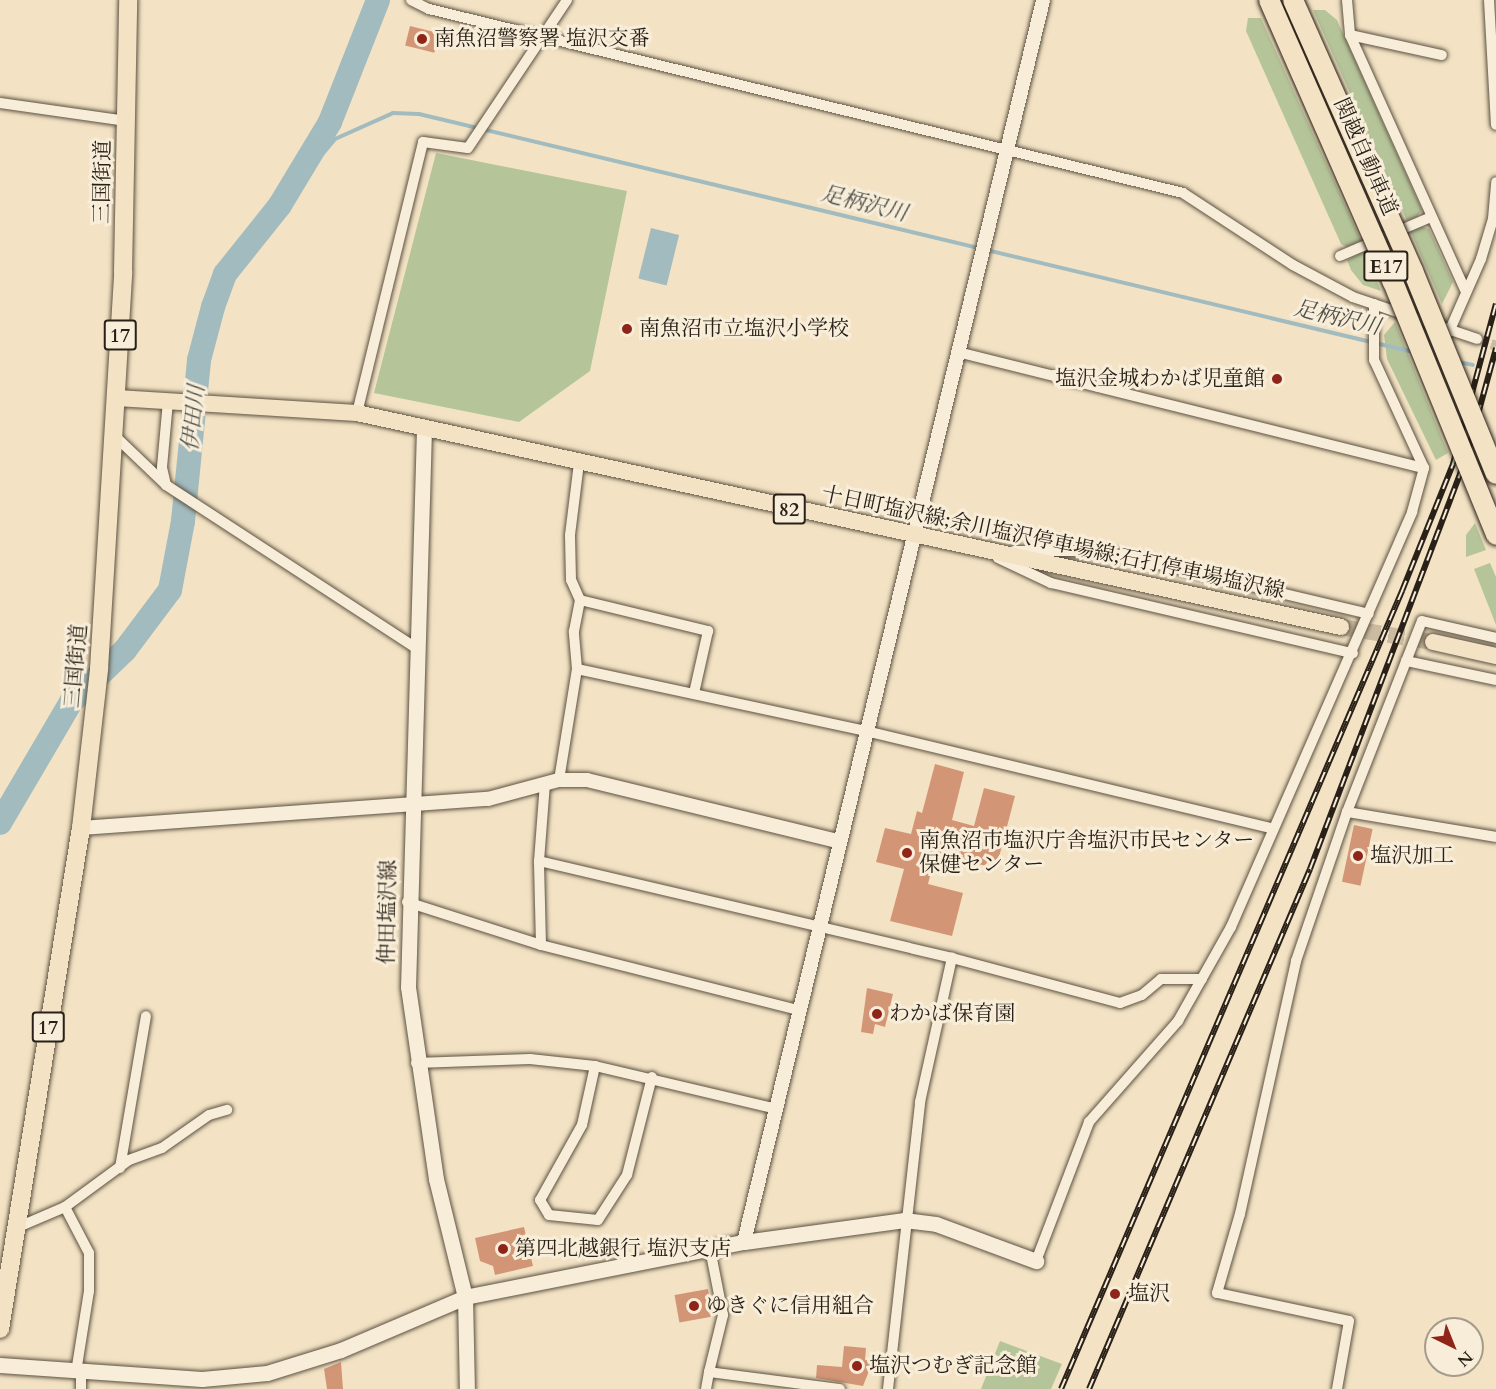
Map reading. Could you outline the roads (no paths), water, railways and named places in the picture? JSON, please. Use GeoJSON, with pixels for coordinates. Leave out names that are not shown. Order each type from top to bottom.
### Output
{"type":"FeatureCollection","features":[{"type":"Feature","properties":{"kind":"highway","name":"三国街道"},"geometry":{"type":"LineString","coordinates":[[0,1329],[81,828],[99,669],[116,437],[127,120],[128,0]]}},
{"type":"Feature","properties":{"kind":"highway","name":"関越自動車道"},"geometry":{"type":"LineString","coordinates":[[1269,0],[1393,282],[1496,535]]}},
{"type":"Feature","properties":{"kind":"highway","name":"関越自動車道"},"geometry":{"type":"LineString","coordinates":[[1293,0],[1413,271],[1496,474]]}},
{"type":"Feature","properties":{"kind":"main road","name":"十日町塩沢線;余川塩沢停車場線;石打停車場塩沢線"},"geometry":{"type":"LineString","coordinates":[[117,398],[357,413],[579,464],[1341,627]]}},
{"type":"Feature","properties":{"kind":"main road","name":"仲田塩沢線"},"geometry":{"type":"LineString","coordinates":[[424,429],[416,648],[414,806],[407,902],[416,1064],[436,1179],[465,1297],[466,1389]]}},
{"type":"Feature","properties":{"kind":"main road"},"geometry":{"type":"LineString","coordinates":[[1433,642],[1496,656]]}},
{"type":"Feature","properties":{"kind":"main road"},"geometry":{"type":"LineString","coordinates":[[0,1365],[79,1373],[202,1379],[267,1372],[341,1350],[465,1297],[744,1242],[904,1220],[936,1224],[1036,1261]]}},
{"type":"Feature","properties":{"kind":"street"},"geometry":{"type":"LineString","coordinates":[[411,0],[429,9],[1011,147],[1183,193],[1293,265],[1374,304],[1449,332],[1477,339]]}},
{"type":"Feature","properties":{"kind":"street"},"geometry":{"type":"LineString","coordinates":[[357,413],[423,142],[468,148],[475,142],[542,35],[567,0]]}},
{"type":"Feature","properties":{"kind":"street"},"geometry":{"type":"LineString","coordinates":[[744,1242],[772,1108],[819,926],[958,352],[1011,147],[1043,0]]}},
{"type":"Feature","properties":{"kind":"street"},"geometry":{"type":"LineString","coordinates":[[1347,0],[1350,35],[1465,290]]}},
{"type":"Feature","properties":{"kind":"street"},"geometry":{"type":"LineString","coordinates":[[1489,0],[1496,125]]}},
{"type":"Feature","properties":{"kind":"street"},"geometry":{"type":"LineString","coordinates":[[1350,35],[1442,55]]}},
{"type":"Feature","properties":{"kind":"street"},"geometry":{"type":"LineString","coordinates":[[0,103],[127,120]]}},
{"type":"Feature","properties":{"kind":"street"},"geometry":{"type":"LineString","coordinates":[[1449,332],[1465,290],[1481,260],[1493,219],[1496,182]]}},
{"type":"Feature","properties":{"kind":"street"},"geometry":{"type":"LineString","coordinates":[[1340,256],[1431,217]]}},
{"type":"Feature","properties":{"kind":"street"},"geometry":{"type":"LineString","coordinates":[[1036,1261],[1089,1122],[1161,1043],[1202,980],[1256,878],[1273,829],[1353,653],[1412,512],[1424,468],[1374,356],[1374,304]]}},
{"type":"Feature","properties":{"kind":"street"},"geometry":{"type":"LineString","coordinates":[[958,352],[1424,468]]}},
{"type":"Feature","properties":{"kind":"street"},"geometry":{"type":"LineString","coordinates":[[166,485],[162,467],[168,401]]}},
{"type":"Feature","properties":{"kind":"street"},"geometry":{"type":"LineString","coordinates":[[116,437],[166,485],[416,648]]}},
{"type":"Feature","properties":{"kind":"street"},"geometry":{"type":"LineString","coordinates":[[541,945],[539,861],[552,782],[577,669],[574,631],[580,600],[571,580],[570,535],[579,464]]}},
{"type":"Feature","properties":{"kind":"street"},"geometry":{"type":"LineString","coordinates":[[986,552],[1103,551],[1370,614]]}},
{"type":"Feature","properties":{"kind":"street"},"geometry":{"type":"LineString","coordinates":[[986,552],[1051,583],[1353,653]]}},
{"type":"Feature","properties":{"kind":"street"},"geometry":{"type":"LineString","coordinates":[[580,600],[708,631],[694,693]]}},
{"type":"Feature","properties":{"kind":"street"},"geometry":{"type":"LineString","coordinates":[[1337,1389],[1349,1321],[1217,1293],[1240,1214],[1296,961],[1347,812],[1422,621],[1495,640]]}},
{"type":"Feature","properties":{"kind":"street"},"geometry":{"type":"LineString","coordinates":[[1406,661],[1496,680]]}},
{"type":"Feature","properties":{"kind":"street"},"geometry":{"type":"LineString","coordinates":[[577,669],[866,731],[1273,829]]}},
{"type":"Feature","properties":{"kind":"street"},"geometry":{"type":"LineString","coordinates":[[81,828],[488,799],[552,782],[587,780],[838,841]]}},
{"type":"Feature","properties":{"kind":"street"},"geometry":{"type":"LineString","coordinates":[[1347,812],[1496,837]]}},
{"type":"Feature","properties":{"kind":"street"},"geometry":{"type":"LineString","coordinates":[[539,861],[952,958],[1120,1003],[1142,995],[1161,979],[1202,980]]}},
{"type":"Feature","properties":{"kind":"street"},"geometry":{"type":"LineString","coordinates":[[407,902],[541,945],[798,1010]]}},
{"type":"Feature","properties":{"kind":"street"},"geometry":{"type":"LineString","coordinates":[[888,1389],[904,1220],[928,1053],[952,958]]}},
{"type":"Feature","properties":{"kind":"street"},"geometry":{"type":"LineString","coordinates":[[120,1168],[146,1016]]}},
{"type":"Feature","properties":{"kind":"street"},"geometry":{"type":"LineString","coordinates":[[416,1064],[530,1059],[595,1066],[652,1077],[772,1108]]}},
{"type":"Feature","properties":{"kind":"street"},"geometry":{"type":"LineString","coordinates":[[595,1066],[582,1125],[540,1200],[549,1215],[598,1220],[627,1175],[652,1077]]}},
{"type":"Feature","properties":{"kind":"street"},"geometry":{"type":"LineString","coordinates":[[16,1228],[65,1207],[120,1168],[162,1148],[202,1118],[227,1110]]}},
{"type":"Feature","properties":{"kind":"street"},"geometry":{"type":"LineString","coordinates":[[65,1207],[88,1253],[89,1291],[79,1373],[81,1389]]}},
{"type":"Feature","properties":{"kind":"street"},"geometry":{"type":"LineString","coordinates":[[706,1389],[723,1315],[710,1249]]}},
{"type":"Feature","properties":{"kind":"street"},"geometry":{"type":"LineString","coordinates":[[710,1372],[840,1389]]}},
{"type":"Feature","properties":{"kind":"water"},"geometry":{"type":"Polygon","coordinates":[[[651,228],[679,235],[667,285],[638,278],[651,228]]]}},
{"type":"Feature","properties":{"kind":"waterway","name":"伊田川"},"geometry":{"type":"LineString","coordinates":[[0,823],[71,702],[125,650],[170,590],[183,521],[199,360],[213,307],[225,274],[280,205],[330,122],[378,0]]}},
{"type":"Feature","properties":{"kind":"waterway","name":"足柄沢川"},"geometry":{"type":"LineString","coordinates":[[280,205],[335,139],[393,113],[419,114],[1413,352]]}},
{"type":"Feature","properties":{"kind":"waterway","name":"足柄沢川"},"geometry":{"type":"LineString","coordinates":[[1459,362],[1473,365]]}},
{"type":"Feature","properties":{"kind":"tunnel"},"geometry":{"type":"LineString","coordinates":[[1477,339],[1496,346]]}},
{"type":"Feature","properties":{"kind":"tunnel"},"geometry":{"type":"LineString","coordinates":[[1341,627],[1433,642]]}},
{"type":"Feature","properties":{"kind":"railway"},"geometry":{"type":"LineString","coordinates":[[1061,1389],[1402,591],[1453,464],[1496,304]]}},
{"type":"Feature","properties":{"kind":"railway"},"geometry":{"type":"LineString","coordinates":[[1089,1389],[1310,869],[1466,458],[1496,348]]}},
{"type":"Feature","properties":{"kind":"place","name":"南魚沼警察署 塩沢交番"},"geometry":{"type":"Point","coordinates":[422,39]}},
{"type":"Feature","properties":{"kind":"place","name":"南魚沼市立塩沢小学校"},"geometry":{"type":"Point","coordinates":[627,329]}},
{"type":"Feature","properties":{"kind":"place","name":"塩沢金城わかば児童館"},"geometry":{"type":"Point","coordinates":[1277,379]}},
{"type":"Feature","properties":{"kind":"place","name":"南魚沼市塩沢庁舎塩沢市民センター 保健センター"},"geometry":{"type":"Point","coordinates":[907,853]}},
{"type":"Feature","properties":{"kind":"place","name":"塩沢加工"},"geometry":{"type":"Point","coordinates":[1358,856]}},
{"type":"Feature","properties":{"kind":"place","name":"わかば保育園"},"geometry":{"type":"Point","coordinates":[877,1014]}},
{"type":"Feature","properties":{"kind":"place","name":"第四北越銀行 塩沢支店"},"geometry":{"type":"Point","coordinates":[503,1249]}},
{"type":"Feature","properties":{"kind":"place","name":"塩沢"},"geometry":{"type":"Point","coordinates":[1115,1294]}},
{"type":"Feature","properties":{"kind":"place","name":"ゆきぐに信用組合"},"geometry":{"type":"Point","coordinates":[694,1306]}},
{"type":"Feature","properties":{"kind":"place","name":"塩沢つむぎ記念館"},"geometry":{"type":"Point","coordinates":[857,1366]}}]}
